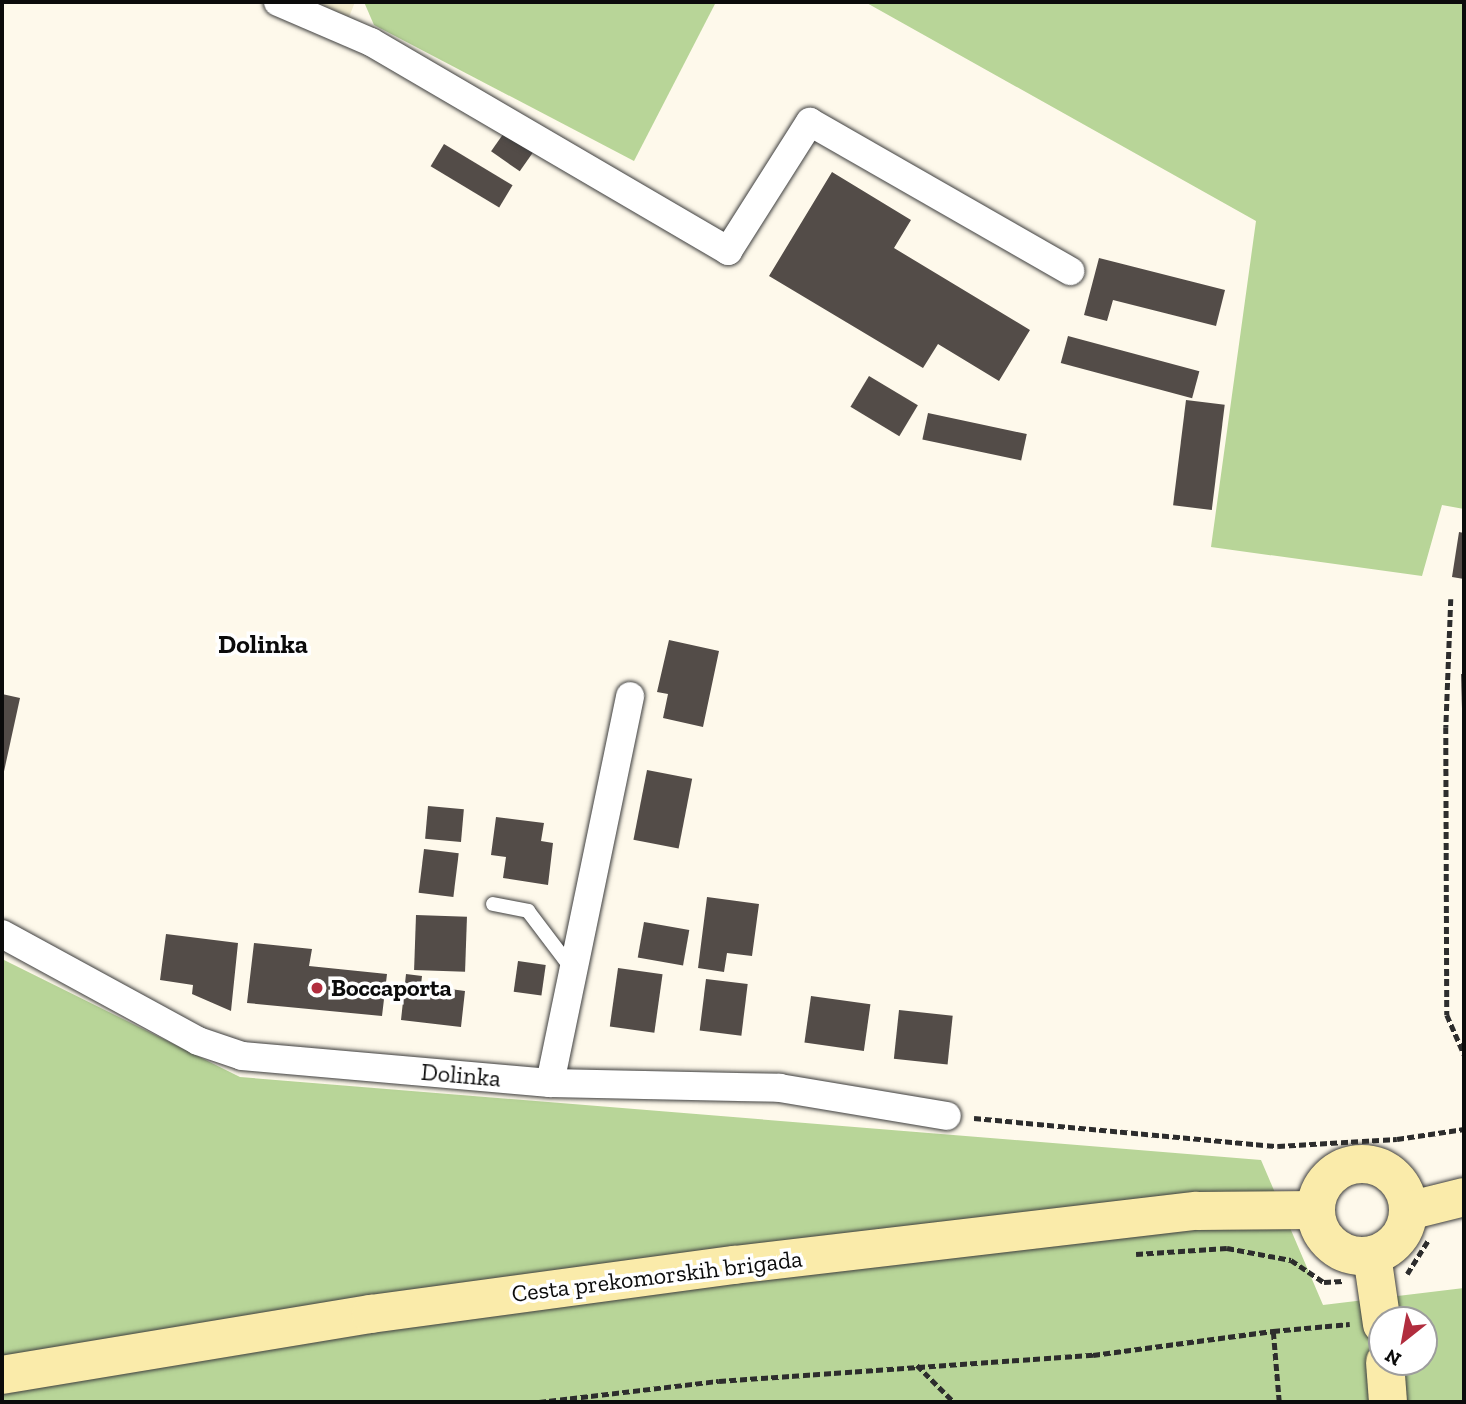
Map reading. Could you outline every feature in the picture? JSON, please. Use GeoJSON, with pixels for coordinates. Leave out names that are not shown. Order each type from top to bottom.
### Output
{"type":"FeatureCollection","features":[{"type":"Feature","properties":{"kind":"main road"},"geometry":{"type":"LineString","coordinates":[[1362,1164],[1395,1178],[1408,1211],[1404,1229],[1394,1244],[1372,1255],[1344,1253],[1329,1243],[1316,1210],[1319,1192],[1329,1177],[1362,1164]]}},
{"type":"Feature","properties":{"kind":"main road"},"geometry":{"type":"LineString","coordinates":[[1408,1211],[1464,1197]]}},
{"type":"Feature","properties":{"kind":"main road","name":"Cesta prekomorskih brigada"},"geometry":{"type":"LineString","coordinates":[[2,1375],[371,1314],[734,1265],[1197,1211],[1316,1210]]}},
{"type":"Feature","properties":{"kind":"main road"},"geometry":{"type":"LineString","coordinates":[[1372,1255],[1380,1306]]}},
{"type":"Feature","properties":{"kind":"main road"},"geometry":{"type":"LineString","coordinates":[[1386,1376],[1388,1402]]}},
{"type":"Feature","properties":{"kind":"street"},"geometry":{"type":"LineString","coordinates":[[278,2],[371,42],[728,251],[810,122],[1070,271]]}},
{"type":"Feature","properties":{"kind":"street"},"geometry":{"type":"LineString","coordinates":[[550,1083],[630,696]]}},
{"type":"Feature","properties":{"kind":"street","name":"Dolinka"},"geometry":{"type":"LineString","coordinates":[[2,934],[198,1041],[242,1056],[550,1083],[780,1088],[947,1116]]}},
{"type":"Feature","properties":{"kind":"lane"},"geometry":{"type":"LineString","coordinates":[[493,904],[528,911],[573,970]]}},
{"type":"Feature","properties":{"kind":"path"},"geometry":{"type":"LineString","coordinates":[[1451,599],[1446,727],[1447,1015],[1464,1054]]}},
{"type":"Feature","properties":{"kind":"path"},"geometry":{"type":"LineString","coordinates":[[947,1116],[1278,1146],[1397,1139],[1464,1129]]}},
{"type":"Feature","properties":{"kind":"path"},"geometry":{"type":"LineString","coordinates":[[1127,1255],[1227,1248],[1291,1260]]}},
{"type":"Feature","properties":{"kind":"path"},"geometry":{"type":"LineString","coordinates":[[539,1402],[916,1365],[1093,1355],[1273,1331],[1368,1324]]}},
{"type":"Feature","properties":{"kind":"path"},"geometry":{"type":"LineString","coordinates":[[1273,1331],[1279,1402]]}},
{"type":"Feature","properties":{"kind":"path"},"geometry":{"type":"LineString","coordinates":[[916,1365],[954,1402]]}},
{"type":"Feature","properties":{"kind":"shaded area"},"geometry":{"type":"Polygon","coordinates":[[[315,2],[355,2],[349,17],[315,2]]]}},
{"type":"Feature","properties":{"kind":"green space"},"geometry":{"type":"Polygon","coordinates":[[[364,2],[716,2],[634,161],[374,25],[364,2]]]}},
{"type":"Feature","properties":{"kind":"green space"},"geometry":{"type":"Polygon","coordinates":[[[865,2],[1464,2],[1464,509],[1442,505],[1422,576],[1211,547],[1256,221],[865,2]]]}},
{"type":"Feature","properties":{"kind":"green space"},"geometry":{"type":"Polygon","coordinates":[[[2,959],[240,1077],[1261,1160],[1323,1305],[1464,1288],[1464,1402],[2,1402],[2,959]]]}},
{"type":"Feature","properties":{"kind":"building"},"geometry":{"type":"Polygon","coordinates":[[[506,130],[535,150],[520,171],[491,151],[506,130]]]}},
{"type":"Feature","properties":{"kind":"building"},"geometry":{"type":"Polygon","coordinates":[[[444,144],[513,185],[499,207],[431,166],[444,144]]]}},
{"type":"Feature","properties":{"kind":"building"},"geometry":{"type":"Polygon","coordinates":[[[832,172],[911,220],[894,248],[1030,330],[999,381],[938,344],[923,368],[769,276],[832,172]]]}},
{"type":"Feature","properties":{"kind":"building"},"geometry":{"type":"Polygon","coordinates":[[[1099,258],[1225,290],[1216,326],[1113,300],[1107,321],[1084,315],[1099,258]]]}},
{"type":"Feature","properties":{"kind":"building"},"geometry":{"type":"Polygon","coordinates":[[[1068,336],[1199,371],[1192,398],[1061,363],[1068,336]]]}},
{"type":"Feature","properties":{"kind":"building"},"geometry":{"type":"Polygon","coordinates":[[[869,376],[918,405],[899,436],[850,407],[869,376]]]}},
{"type":"Feature","properties":{"kind":"building"},"geometry":{"type":"Polygon","coordinates":[[[1186,400],[1225,405],[1212,510],[1173,505],[1186,400]]]}},
{"type":"Feature","properties":{"kind":"building"},"geometry":{"type":"Polygon","coordinates":[[[928,413],[1027,434],[1021,460],[922,439],[928,413]]]}},
{"type":"Feature","properties":{"kind":"building"},"geometry":{"type":"Polygon","coordinates":[[[1459,532],[1464,533],[1464,579],[1452,577],[1459,532]]]}},
{"type":"Feature","properties":{"kind":"building"},"geometry":{"type":"Polygon","coordinates":[[[669,640],[719,651],[703,727],[663,718],[668,694],[657,692],[669,640]]]}},
{"type":"Feature","properties":{"kind":"building"},"geometry":{"type":"Polygon","coordinates":[[[1461,674],[1464,674],[1464,709],[1462,709],[1461,674]]]}},
{"type":"Feature","properties":{"kind":"building"},"geometry":{"type":"Polygon","coordinates":[[[2,694],[20,698],[3,776],[2,776],[2,694]]]}},
{"type":"Feature","properties":{"kind":"building"},"geometry":{"type":"Polygon","coordinates":[[[647,770],[692,779],[679,848],[633,840],[647,770]]]}},
{"type":"Feature","properties":{"kind":"building"},"geometry":{"type":"Polygon","coordinates":[[[428,806],[464,809],[461,842],[425,839],[428,806]]]}},
{"type":"Feature","properties":{"kind":"building"},"geometry":{"type":"Polygon","coordinates":[[[496,817],[544,823],[541,841],[553,843],[548,885],[503,878],[506,857],[491,855],[496,817]]]}},
{"type":"Feature","properties":{"kind":"building"},"geometry":{"type":"Polygon","coordinates":[[[424,849],[459,853],[453,897],[419,893],[424,849]]]}},
{"type":"Feature","properties":{"kind":"building"},"geometry":{"type":"Polygon","coordinates":[[[707,897],[759,904],[752,956],[727,953],[724,972],[698,968],[707,897]]]}},
{"type":"Feature","properties":{"kind":"building"},"geometry":{"type":"Polygon","coordinates":[[[416,915],[467,917],[465,972],[414,970],[416,915]]]}},
{"type":"Feature","properties":{"kind":"building"},"geometry":{"type":"Polygon","coordinates":[[[644,922],[689,930],[683,965],[638,957],[644,922]]]}},
{"type":"Feature","properties":{"kind":"building"},"geometry":{"type":"Polygon","coordinates":[[[166,934],[238,943],[231,1011],[192,994],[193,985],[160,980],[166,934]]]}},
{"type":"Feature","properties":{"kind":"building","name":"Boccaporta"},"geometry":{"type":"Polygon","coordinates":[[[254,943],[312,949],[309,966],[387,974],[382,1016],[247,1003],[254,943]]]}},
{"type":"Feature","properties":{"kind":"building"},"geometry":{"type":"Polygon","coordinates":[[[518,961],[546,965],[541,996],[514,992],[518,961]]]}},
{"type":"Feature","properties":{"kind":"building"},"geometry":{"type":"Polygon","coordinates":[[[618,968],[663,974],[654,1033],[610,1026],[618,968]]]}},
{"type":"Feature","properties":{"kind":"building"},"geometry":{"type":"Polygon","coordinates":[[[406,974],[422,976],[421,985],[465,991],[461,1027],[401,1020],[406,974]]]}},
{"type":"Feature","properties":{"kind":"building"},"geometry":{"type":"Polygon","coordinates":[[[706,979],[748,984],[741,1036],[700,1031],[706,979]]]}},
{"type":"Feature","properties":{"kind":"building"},"geometry":{"type":"Polygon","coordinates":[[[811,996],[870,1004],[864,1051],[804,1043],[811,996]]]}},
{"type":"Feature","properties":{"kind":"building"},"geometry":{"type":"Polygon","coordinates":[[[899,1010],[953,1016],[948,1064],[894,1059],[899,1010]]]}},
{"type":"Feature","properties":{"kind":"place","name":"Boccaporta"},"geometry":{"type":"Point","coordinates":[317,988]}},
{"type":"Feature","properties":{"kind":"district","name":"Dolinka"},"geometry":{"type":"Point","coordinates":[263,645]}}]}
